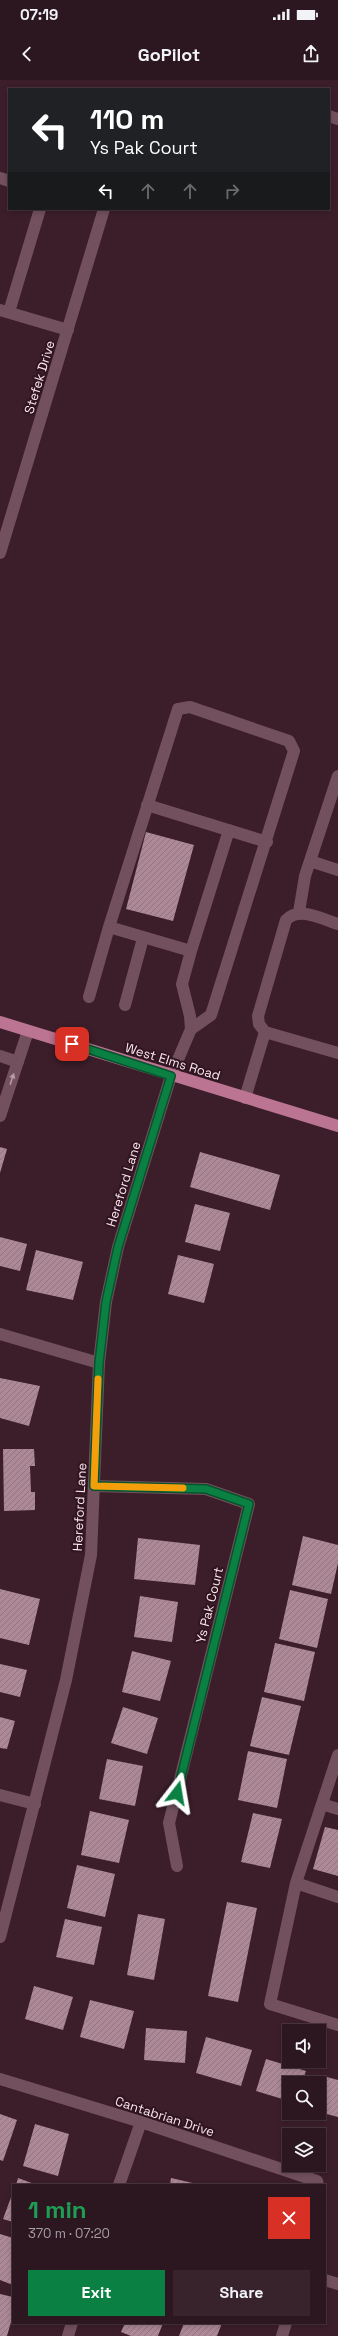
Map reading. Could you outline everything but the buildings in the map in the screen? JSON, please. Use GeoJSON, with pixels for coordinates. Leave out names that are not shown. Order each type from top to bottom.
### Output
{"type":"FeatureCollection","features":[{"type":"Feature","properties":{"kind":"main road","name":"West Elms Road"},"geometry":{"type":"LineString","coordinates":[[0,1022],[171,1076],[338,1126]]}},
{"type":"Feature","properties":{"kind":"street"},"geometry":{"type":"LineString","coordinates":[[40,210],[5,311],[68,330]]}},
{"type":"Feature","properties":{"kind":"street","name":"Stefek Drive"},"geometry":{"type":"LineString","coordinates":[[0,553],[103,210]]}},
{"type":"Feature","properties":{"kind":"street"},"geometry":{"type":"LineString","coordinates":[[89,997],[109,927],[178,709],[190,707],[289,741],[294,751],[267,842],[211,1015],[191,1029]]}},
{"type":"Feature","properties":{"kind":"street"},"geometry":{"type":"LineString","coordinates":[[299,912],[305,876],[338,776]]}},
{"type":"Feature","properties":{"kind":"street"},"geometry":{"type":"LineString","coordinates":[[147,805],[267,842]]}},
{"type":"Feature","properties":{"kind":"street"},"geometry":{"type":"LineString","coordinates":[[191,1029],[190,1016],[182,984],[229,830]]}},
{"type":"Feature","properties":{"kind":"street"},"geometry":{"type":"LineString","coordinates":[[310,861],[338,870]]}},
{"type":"Feature","properties":{"kind":"street"},"geometry":{"type":"LineString","coordinates":[[338,924],[299,912],[291,915],[286,920],[258,1016],[259,1024],[265,1032],[338,1054]]}},
{"type":"Feature","properties":{"kind":"street"},"geometry":{"type":"LineString","coordinates":[[109,927],[191,951]]}},
{"type":"Feature","properties":{"kind":"street"},"geometry":{"type":"LineString","coordinates":[[125,1005],[143,938]]}},
{"type":"Feature","properties":{"kind":"street","name":"Hereford Lane"},"geometry":{"type":"LineString","coordinates":[[0,1937],[36,1804],[66,1680],[91,1555],[99,1363],[106,1302],[118,1247],[171,1076],[191,1029]]}},
{"type":"Feature","properties":{"kind":"street"},"geometry":{"type":"LineString","coordinates":[[0,1116],[28,1031]]}},
{"type":"Feature","properties":{"kind":"street"},"geometry":{"type":"LineString","coordinates":[[245,1098],[265,1032]]}},
{"type":"Feature","properties":{"kind":"street"},"geometry":{"type":"LineString","coordinates":[[0,1056],[18,1062]]}},
{"type":"Feature","properties":{"kind":"street"},"geometry":{"type":"LineString","coordinates":[[0,1334],[99,1363]]}},
{"type":"Feature","properties":{"kind":"street","name":"Ys Pak Court"},"geometry":{"type":"LineString","coordinates":[[94,1486],[206,1489],[249,1504],[169,1823],[177,1866]]}},
{"type":"Feature","properties":{"kind":"street"},"geometry":{"type":"LineString","coordinates":[[338,1755],[296,1883],[270,2004],[338,2025]]}},
{"type":"Feature","properties":{"kind":"street"},"geometry":{"type":"LineString","coordinates":[[0,1795],[36,1804]]}},
{"type":"Feature","properties":{"kind":"street"},"geometry":{"type":"LineString","coordinates":[[322,1804],[338,1809]]}},
{"type":"Feature","properties":{"kind":"street"},"geometry":{"type":"LineString","coordinates":[[296,1883],[338,1896]]}},
{"type":"Feature","properties":{"kind":"street","name":"Cantabrian Drive"},"geometry":{"type":"LineString","coordinates":[[0,2079],[141,2122],[317,2181],[318,2184]]}},
{"type":"Feature","properties":{"kind":"street"},"geometry":{"type":"LineString","coordinates":[[119,2184],[141,2122]]}},
{"type":"Feature","properties":{"kind":"street"},"geometry":{"type":"LineString","coordinates":[[326,2280],[338,2284]]}},
{"type":"Feature","properties":{"kind":"street"},"geometry":{"type":"LineString","coordinates":[[68,2336],[72,2324]]}},
{"type":"Feature","properties":{"kind":"street"},"geometry":{"type":"LineString","coordinates":[[282,2336],[286,2324]]}},
{"type":"Feature","properties":{"kind":"slow traffic"},"geometry":{"type":"LineString","coordinates":[[98,1379],[94,1486],[183,1488]]}},
{"type":"Feature","properties":{"kind":"route"},"geometry":{"type":"LineString","coordinates":[[72,1044],[171,1076],[118,1247],[106,1302],[99,1363],[94,1486],[206,1489],[249,1504],[177,1793]]}}]}
